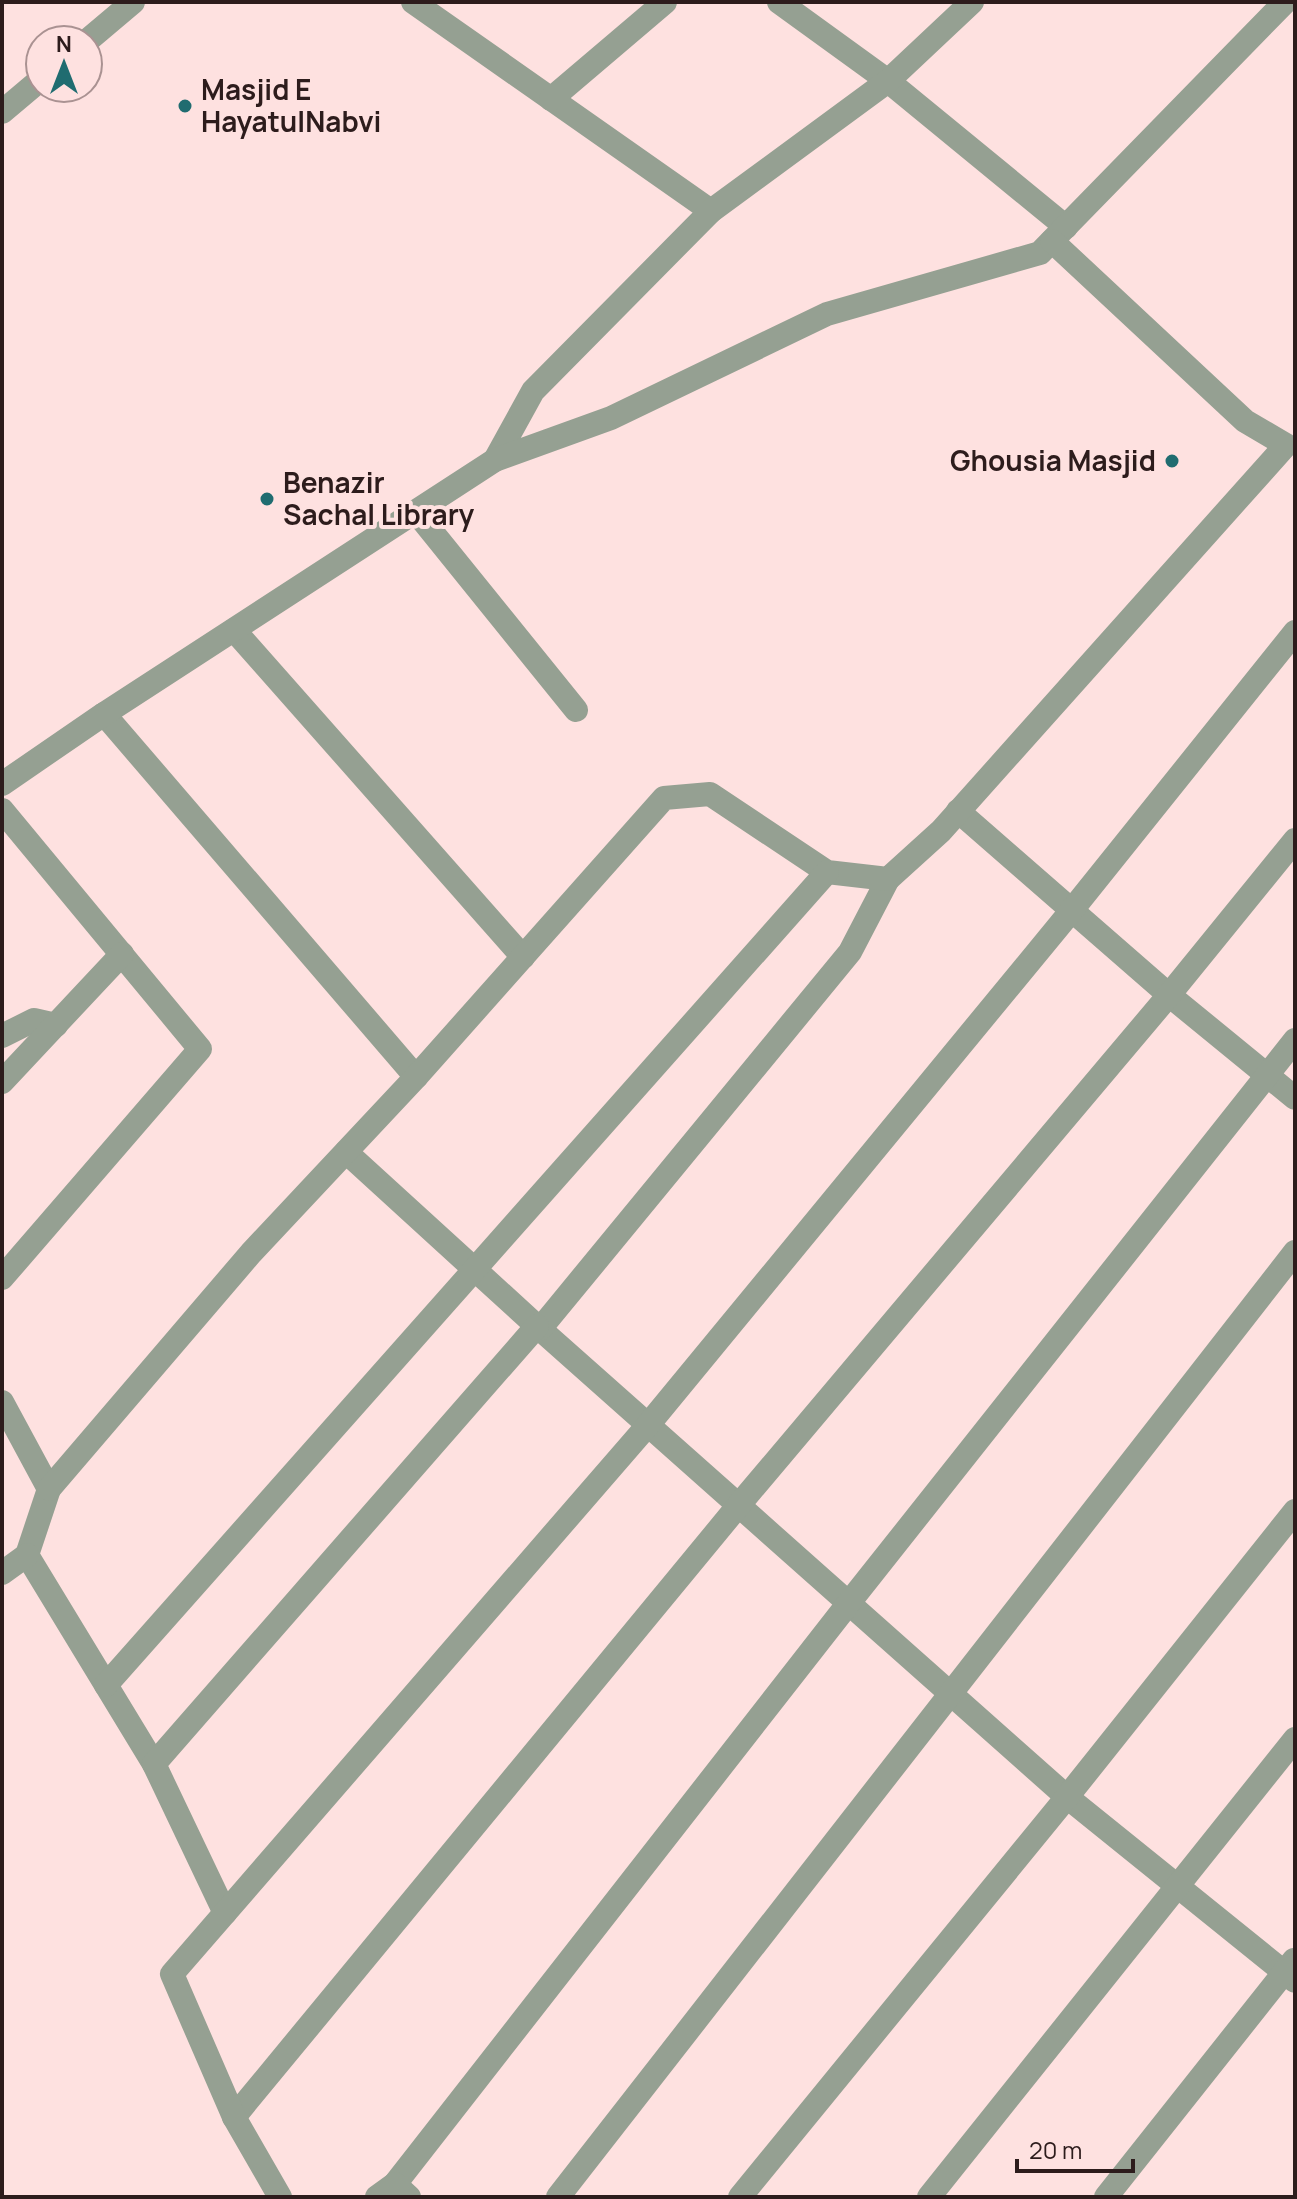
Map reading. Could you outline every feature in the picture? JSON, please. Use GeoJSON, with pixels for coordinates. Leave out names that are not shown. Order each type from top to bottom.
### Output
{"type":"FeatureCollection","features":[{"type":"Feature","properties":{"kind":"street"},"geometry":{"type":"LineString","coordinates":[[104,26],[133,2]]}},
{"type":"Feature","properties":{"kind":"street"},"geometry":{"type":"LineString","coordinates":[[413,2],[711,211]]}},
{"type":"Feature","properties":{"kind":"street"},"geometry":{"type":"LineString","coordinates":[[551,99],[665,2]]}},
{"type":"Feature","properties":{"kind":"street"},"geometry":{"type":"LineString","coordinates":[[154,1764],[538,1328],[850,952],[888,879],[941,831],[1292,443],[1245,421],[1059,234],[888,81],[779,2]]}},
{"type":"Feature","properties":{"kind":"street"},"geometry":{"type":"LineString","coordinates":[[495,460],[533,391],[711,211],[888,81],[972,2]]}},
{"type":"Feature","properties":{"kind":"street"},"geometry":{"type":"LineString","coordinates":[[2,784],[104,714],[495,460],[611,418],[827,314],[1040,253],[1285,2]]}},
{"type":"Feature","properties":{"kind":"street"},"geometry":{"type":"LineString","coordinates":[[2,112],[24,93]]}},
{"type":"Feature","properties":{"kind":"street"},"geometry":{"type":"LineString","coordinates":[[416,512],[576,710]]}},
{"type":"Feature","properties":{"kind":"street"},"geometry":{"type":"LineString","coordinates":[[234,630],[523,957]]}},
{"type":"Feature","properties":{"kind":"street"},"geometry":{"type":"LineString","coordinates":[[280,2197],[234,2117],[172,1974],[648,1425],[1072,910],[1295,632]]}},
{"type":"Feature","properties":{"kind":"street"},"geometry":{"type":"LineString","coordinates":[[104,714],[416,1077]]}},
{"type":"Feature","properties":{"kind":"street"},"geometry":{"type":"LineString","coordinates":[[2,1573],[27,1555],[49,1489],[251,1253],[416,1077],[664,798],[710,794],[827,872],[888,879]]}},
{"type":"Feature","properties":{"kind":"street"},"geometry":{"type":"LineString","coordinates":[[2,810],[200,1049],[2,1278]]}},
{"type":"Feature","properties":{"kind":"street"},"geometry":{"type":"LineString","coordinates":[[958,811],[1169,995],[1295,1098]]}},
{"type":"Feature","properties":{"kind":"street"},"geometry":{"type":"LineString","coordinates":[[234,2117],[738,1506],[1169,995],[1295,840]]}},
{"type":"Feature","properties":{"kind":"street"},"geometry":{"type":"LineString","coordinates":[[106,1685],[827,872]]}},
{"type":"Feature","properties":{"kind":"street"},"geometry":{"type":"LineString","coordinates":[[2,1082],[122,954]]}},
{"type":"Feature","properties":{"kind":"street"},"geometry":{"type":"LineString","coordinates":[[2,1036],[34,1020],[56,1025]]}},
{"type":"Feature","properties":{"kind":"street"},"geometry":{"type":"LineString","coordinates":[[394,2193],[848,1604],[1295,1040]]}},
{"type":"Feature","properties":{"kind":"street"},"geometry":{"type":"LineString","coordinates":[[346,1152],[538,1328],[1067,1797],[1178,1886],[1292,1970],[1106,2197]]}},
{"type":"Feature","properties":{"kind":"street"},"geometry":{"type":"LineString","coordinates":[[558,2197],[1295,1252]]}},
{"type":"Feature","properties":{"kind":"street"},"geometry":{"type":"LineString","coordinates":[[2,1402],[49,1489]]}},
{"type":"Feature","properties":{"kind":"street"},"geometry":{"type":"LineString","coordinates":[[740,2197],[1067,1797],[1295,1511]]}},
{"type":"Feature","properties":{"kind":"street"},"geometry":{"type":"LineString","coordinates":[[27,1555],[154,1764],[225,1913]]}},
{"type":"Feature","properties":{"kind":"street"},"geometry":{"type":"LineString","coordinates":[[929,2197],[1295,1739]]}},
{"type":"Feature","properties":{"kind":"place","name":"Masjid E HayatulNabvi"},"geometry":{"type":"Point","coordinates":[185,106]}},
{"type":"Feature","properties":{"kind":"place","name":"Ghousia Masjid"},"geometry":{"type":"Point","coordinates":[1172,461]}},
{"type":"Feature","properties":{"kind":"place","name":"Benazir Sachal Library"},"geometry":{"type":"Point","coordinates":[267,499]}}]}
